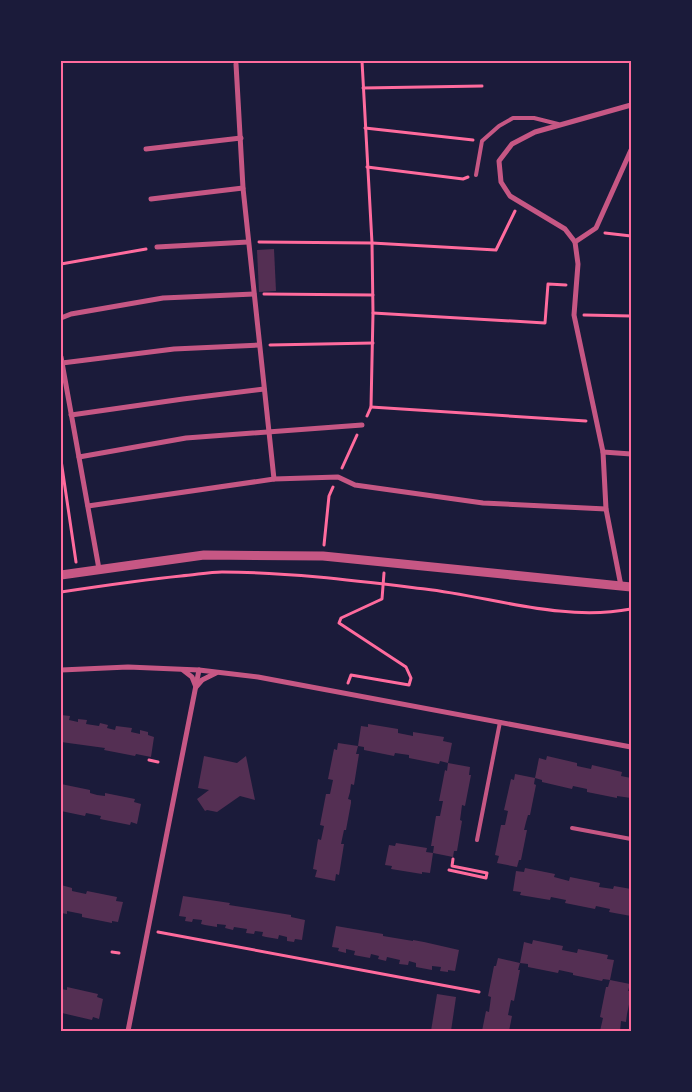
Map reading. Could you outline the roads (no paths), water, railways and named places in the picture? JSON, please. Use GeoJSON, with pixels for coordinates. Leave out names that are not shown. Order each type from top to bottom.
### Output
{"type":"FeatureCollection","features":[{"type":"Feature","properties":{"kind":"street"},"geometry":{"type":"LineString","coordinates":[[236,64],[243,188],[274,479]]}},
{"type":"Feature","properties":{"kind":"street"},"geometry":{"type":"LineString","coordinates":[[621,586],[606,508],[603,452],[574,315],[578,264],[575,242],[566,229],[510,196],[501,182],[499,161],[512,144],[535,132],[631,105]]}},
{"type":"Feature","properties":{"kind":"street"},"geometry":{"type":"LineString","coordinates":[[146,149],[240,138]]}},
{"type":"Feature","properties":{"kind":"street"},"geometry":{"type":"LineString","coordinates":[[575,242],[596,228],[631,150]]}},
{"type":"Feature","properties":{"kind":"street"},"geometry":{"type":"LineString","coordinates":[[152,198],[243,188]]}},
{"type":"Feature","properties":{"kind":"street"},"geometry":{"type":"LineString","coordinates":[[157,247],[248,242]]}},
{"type":"Feature","properties":{"kind":"street"},"geometry":{"type":"LineString","coordinates":[[61,318],[71,314],[162,298],[254,294]]}},
{"type":"Feature","properties":{"kind":"street"},"geometry":{"type":"LineString","coordinates":[[62,363],[174,349],[259,345]]}},
{"type":"Feature","properties":{"kind":"street"},"geometry":{"type":"LineString","coordinates":[[61,356],[99,569]]}},
{"type":"Feature","properties":{"kind":"street"},"geometry":{"type":"LineString","coordinates":[[72,415],[264,389]]}},
{"type":"Feature","properties":{"kind":"street"},"geometry":{"type":"LineString","coordinates":[[79,457],[186,438],[362,425]]}},
{"type":"Feature","properties":{"kind":"street"},"geometry":{"type":"LineString","coordinates":[[603,452],[631,454]]}},
{"type":"Feature","properties":{"kind":"street"},"geometry":{"type":"LineString","coordinates":[[88,506],[274,479],[338,477],[355,485],[483,502],[606,508]]}},
{"type":"Feature","properties":{"kind":"street"},"geometry":{"type":"LineString","coordinates":[[61,576],[204,555],[323,556],[631,588]]}},
{"type":"Feature","properties":{"kind":"street"},"geometry":{"type":"LineString","coordinates":[[61,670],[128,666],[258,676],[631,747]]}},
{"type":"Feature","properties":{"kind":"street"},"geometry":{"type":"LineString","coordinates":[[182,669],[192,677],[196,687]]}},
{"type":"Feature","properties":{"kind":"street"},"geometry":{"type":"LineString","coordinates":[[128,1031],[199,670]]}},
{"type":"Feature","properties":{"kind":"street"},"geometry":{"type":"LineString","coordinates":[[196,687],[202,680],[216,672]]}},
{"type":"Feature","properties":{"kind":"lane"},"geometry":{"type":"LineString","coordinates":[[476,175],[482,141],[499,126],[513,118],[534,118],[561,125]]}},
{"type":"Feature","properties":{"kind":"lane"},"geometry":{"type":"LineString","coordinates":[[477,840],[500,722]]}},
{"type":"Feature","properties":{"kind":"lane"},"geometry":{"type":"LineString","coordinates":[[572,828],[631,839]]}}]}
